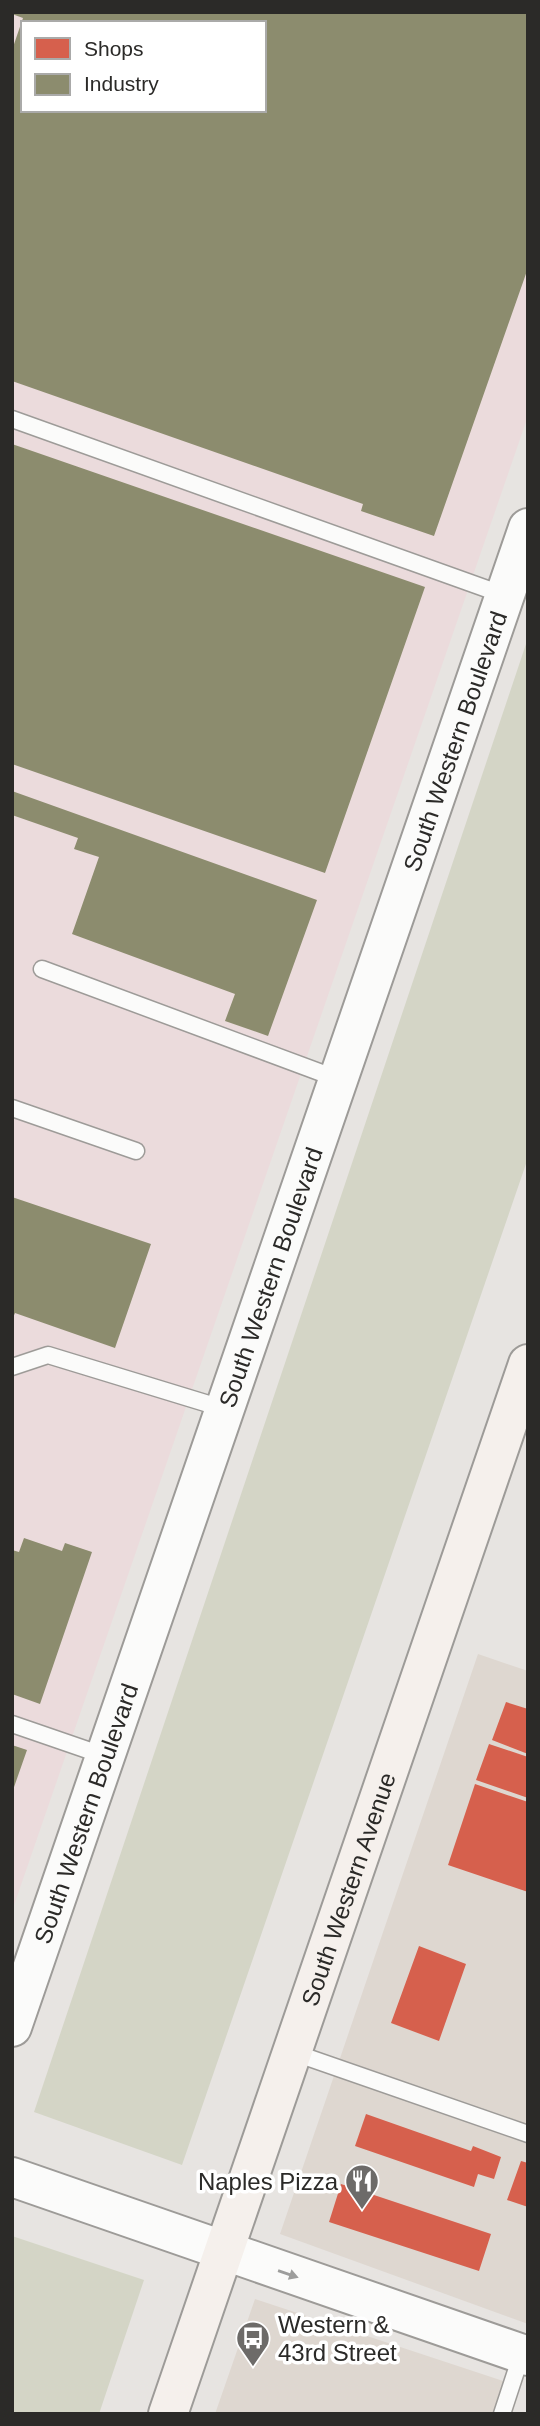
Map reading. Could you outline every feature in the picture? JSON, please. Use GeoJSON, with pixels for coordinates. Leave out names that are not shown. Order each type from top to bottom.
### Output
{"type":"FeatureCollection","features":[{"type":"Feature","properties":{"kind":"main road","name":"South Western Avenue"},"geometry":{"type":"LineString","coordinates":[[168,2414],[528,1364]]}},
{"type":"Feature","properties":{"kind":"street","name":"South Western Boulevard"},"geometry":{"type":"LineString","coordinates":[[12,2027],[528,528]]}},
{"type":"Feature","properties":{"kind":"street"},"geometry":{"type":"LineString","coordinates":[[12,2177],[224,2252],[526,2349]]}},
{"type":"Feature","properties":{"kind":"lane"},"geometry":{"type":"LineString","coordinates":[[12,419],[505,595]]}},
{"type":"Feature","properties":{"kind":"lane"},"geometry":{"type":"LineString","coordinates":[[42,969],[338,1079]]}},
{"type":"Feature","properties":{"kind":"lane"},"geometry":{"type":"LineString","coordinates":[[12,1108],[136,1151]]}},
{"type":"Feature","properties":{"kind":"lane"},"geometry":{"type":"LineString","coordinates":[[12,1367],[48,1355],[225,1409]]}},
{"type":"Feature","properties":{"kind":"lane"},"geometry":{"type":"LineString","coordinates":[[12,1724],[106,1756]]}},
{"type":"Feature","properties":{"kind":"lane"},"geometry":{"type":"LineString","coordinates":[[292,2052],[528,2134]]}},
{"type":"Feature","properties":{"kind":"lane"},"geometry":{"type":"LineString","coordinates":[[502,2414],[526,2349]]}},
{"type":"Feature","properties":{"kind":"shaded area"},"geometry":{"type":"Polygon","coordinates":[[[12,12],[528,12],[528,416],[12,1911],[12,12]]]}},
{"type":"Feature","properties":{"kind":"shaded area"},"geometry":{"type":"Polygon","coordinates":[[[528,638],[528,1158],[182,2165],[34,2112],[528,638]]]}},
{"type":"Feature","properties":{"kind":"shaded area"},"geometry":{"type":"Polygon","coordinates":[[[478,1654],[528,1671],[528,2324],[280,2234],[478,1654]]]}},
{"type":"Feature","properties":{"kind":"shaded area"},"geometry":{"type":"Polygon","coordinates":[[[12,2236],[144,2280],[99,2414],[12,2414],[12,2236]]]}},
{"type":"Feature","properties":{"kind":"shaded area"},"geometry":{"type":"Polygon","coordinates":[[[255,2299],[512,2384],[502,2414],[215,2414],[255,2299]]]}},
{"type":"Feature","properties":{"kind":"building: Shops"},"geometry":{"type":"Polygon","coordinates":[[[506,1702],[528,1709],[528,1754],[492,1740],[506,1702]]]}},
{"type":"Feature","properties":{"kind":"building: Shops"},"geometry":{"type":"Polygon","coordinates":[[[489,1744],[528,1757],[528,1798],[476,1780],[489,1744]]]}},
{"type":"Feature","properties":{"kind":"building: Shops"},"geometry":{"type":"Polygon","coordinates":[[[475,1784],[528,1802],[528,1892],[448,1865],[475,1784]]]}},
{"type":"Feature","properties":{"kind":"building: Shops"},"geometry":{"type":"Polygon","coordinates":[[[419,1946],[466,1964],[439,2041],[391,2023],[419,1946]]]}},
{"type":"Feature","properties":{"kind":"building: Shops"},"geometry":{"type":"Polygon","coordinates":[[[366,2114],[471,2151],[473,2146],[501,2157],[494,2179],[478,2174],[474,2187],[355,2146],[366,2114]]]}},
{"type":"Feature","properties":{"kind":"building: Shops"},"geometry":{"type":"Polygon","coordinates":[[[521,2161],[528,2163],[528,2207],[507,2200],[521,2161]]]}},
{"type":"Feature","properties":{"kind":"building: Shops"},"geometry":{"type":"Polygon","coordinates":[[[341,2184],[491,2234],[479,2271],[329,2222],[341,2184]]]}},
{"type":"Feature","properties":{"kind":"building: Industry"},"geometry":{"type":"Polygon","coordinates":[[[12,12],[528,12],[528,268],[434,536],[361,511],[363,504],[12,381],[12,50],[21,24],[21,112],[266,112],[266,21],[22,21],[23,18],[12,12]]]}},
{"type":"Feature","properties":{"kind":"building: Industry"},"geometry":{"type":"Polygon","coordinates":[[[12,444],[425,587],[325,873],[12,764],[12,444]]]}},
{"type":"Feature","properties":{"kind":"building: Industry"},"geometry":{"type":"Polygon","coordinates":[[[12,791],[317,900],[268,1036],[225,1021],[235,994],[72,934],[99,857],[74,849],[78,838],[12,815],[12,791]]]}},
{"type":"Feature","properties":{"kind":"building: Industry"},"geometry":{"type":"Polygon","coordinates":[[[12,1197],[151,1244],[115,1348],[15,1313],[12,1320],[12,1197]]]}},
{"type":"Feature","properties":{"kind":"building: Industry"},"geometry":{"type":"Polygon","coordinates":[[[24,1538],[62,1551],[65,1543],[92,1552],[40,1704],[12,1694],[12,1550],[19,1552],[24,1538]]]}},
{"type":"Feature","properties":{"kind":"building: Industry"},"geometry":{"type":"Polygon","coordinates":[[[12,1745],[27,1750],[13,1790],[12,1790],[12,1745]]]}},
{"type":"Feature","properties":{"kind":"place","name":"Naples Pizza"},"geometry":{"type":"Point","coordinates":[362,2211]}},
{"type":"Feature","properties":{"kind":"place","name":"Western & 43rd Street"},"geometry":{"type":"Point","coordinates":[253,2368]}}]}
